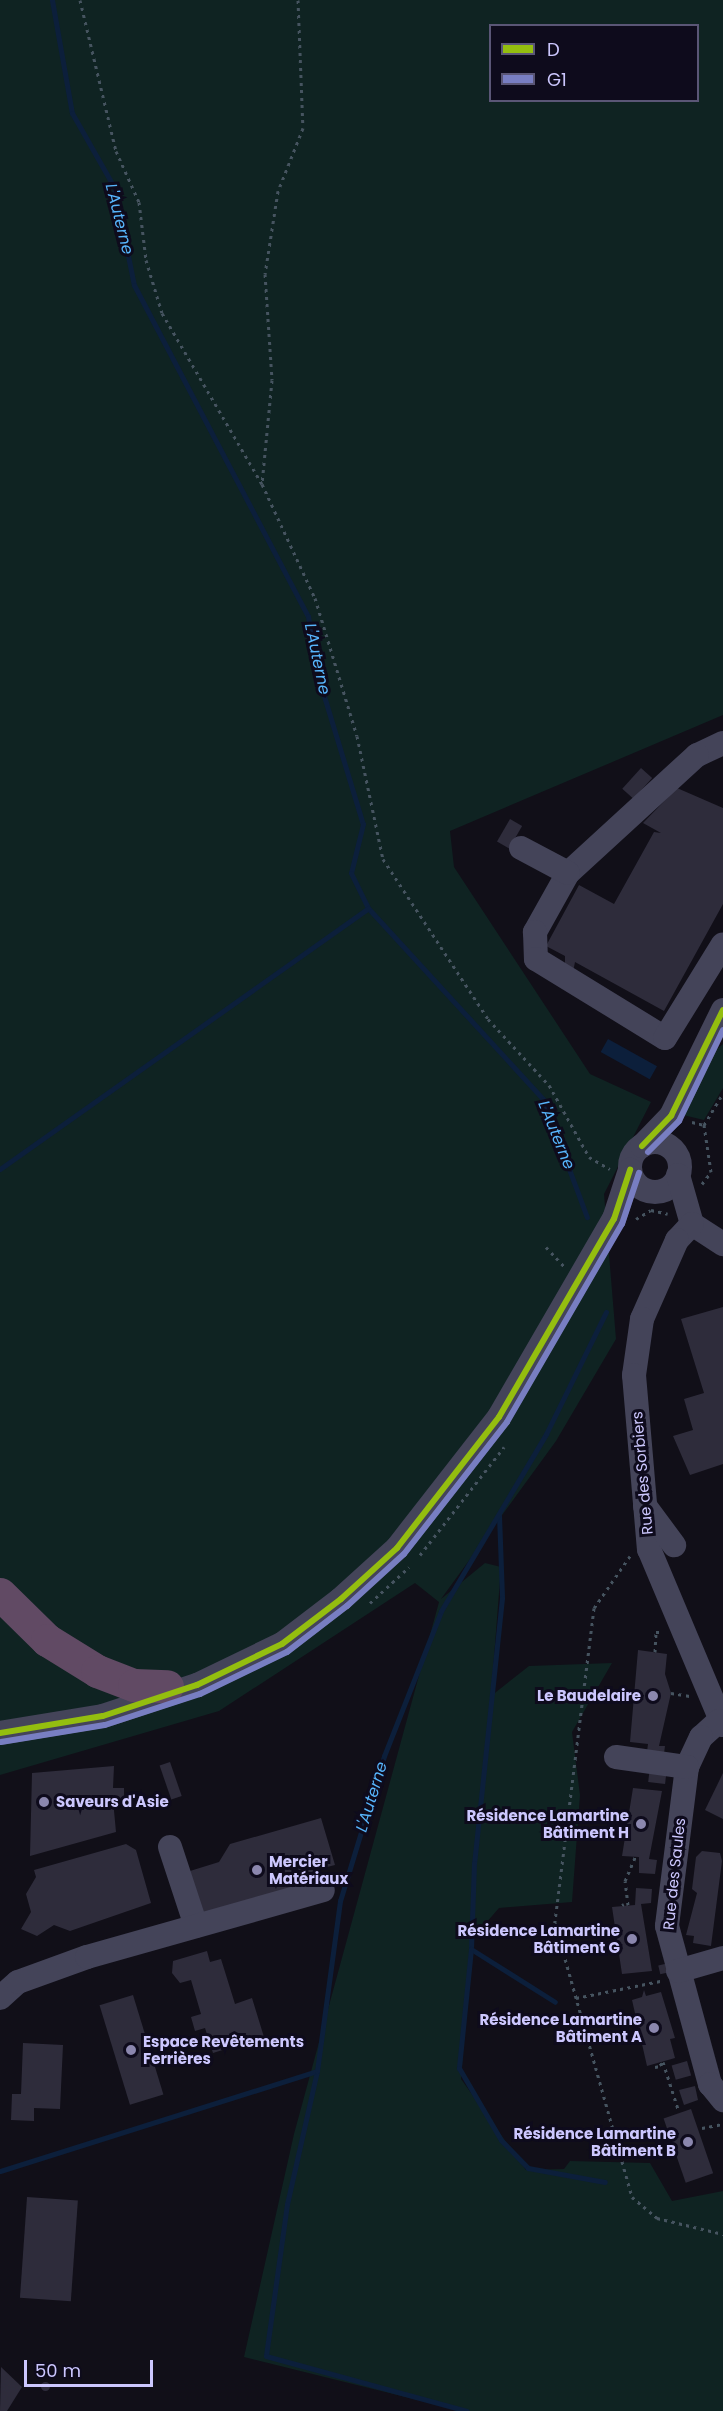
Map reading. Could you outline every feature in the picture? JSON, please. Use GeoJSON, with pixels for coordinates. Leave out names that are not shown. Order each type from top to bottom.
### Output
{"type":"FeatureCollection","features":[{"type":"Feature","properties":{"kind":"highway"},"geometry":{"type":"LineString","coordinates":[[0,1594],[47,1640],[97,1671],[134,1685],[167,1686]]}},
{"type":"Feature","properties":{"kind":"street"},"geometry":{"type":"LineString","coordinates":[[723,743],[697,755],[568,873],[535,932],[536,959],[665,1038],[723,944]]}},
{"type":"Feature","properties":{"kind":"street"},"geometry":{"type":"LineString","coordinates":[[521,848],[568,873]]}},
{"type":"Feature","properties":{"kind":"street"},"geometry":{"type":"LineString","coordinates":[[621,1222],[630,1170],[642,1146],[671,1116],[715,1036],[723,1010]]}},
{"type":"Feature","properties":{"kind":"street"},"geometry":{"type":"LineString","coordinates":[[671,1116],[674,1151],[687,1213]]}},
{"type":"Feature","properties":{"kind":"street"},"geometry":{"type":"LineString","coordinates":[[642,1146],[662,1143],[674,1151]]}},
{"type":"Feature","properties":{"kind":"street"},"geometry":{"type":"LineString","coordinates":[[630,1170],[637,1185],[656,1192],[687,1213],[723,1244]]}},
{"type":"Feature","properties":{"kind":"street"},"geometry":{"type":"LineString","coordinates":[[0,1732],[103,1716],[197,1685],[282,1644],[351,1605],[443,1492],[499,1417],[581,1276],[621,1222],[678,1175]]}},
{"type":"Feature","properties":{"kind":"street","name":"Rue des Sorbiers"},"geometry":{"type":"LineString","coordinates":[[687,1213],[642,1319],[634,1375],[649,1549],[721,1723]]}},
{"type":"Feature","properties":{"kind":"street"},"geometry":{"type":"LineString","coordinates":[[645,1506],[674,1545]]}},
{"type":"Feature","properties":{"kind":"street"},"geometry":{"type":"LineString","coordinates":[[0,1732],[167,1686],[351,1605]]}},
{"type":"Feature","properties":{"kind":"street","name":"Rue des Saules"},"geometry":{"type":"LineString","coordinates":[[721,1723],[701,1737],[687,1767],[667,1926],[673,1976],[710,2084],[723,2100]]}},
{"type":"Feature","properties":{"kind":"street"},"geometry":{"type":"LineString","coordinates":[[616,1757],[687,1767]]}},
{"type":"Feature","properties":{"kind":"street"},"geometry":{"type":"LineString","coordinates":[[170,1847],[196,1926]]}},
{"type":"Feature","properties":{"kind":"street"},"geometry":{"type":"LineString","coordinates":[[0,1998],[18,1982],[196,1926],[322,1890]]}},
{"type":"Feature","properties":{"kind":"street"},"geometry":{"type":"LineString","coordinates":[[673,1976],[723,1958]]}},
{"type":"Feature","properties":{"kind":"path"},"geometry":{"type":"LineString","coordinates":[[80,0],[116,151],[139,202],[146,260],[162,313],[262,484],[315,598],[357,736],[383,859],[488,1019],[549,1085],[590,1157],[607,1169],[630,1170]]}},
{"type":"Feature","properties":{"kind":"path"},"geometry":{"type":"LineString","coordinates":[[262,484],[272,380],[265,274],[278,191],[303,128],[298,0]]}},
{"type":"Feature","properties":{"kind":"path"},"geometry":{"type":"LineString","coordinates":[[621,1222],[651,1210],[668,1214],[687,1213],[711,1172],[704,1125],[723,1093]]}},
{"type":"Feature","properties":{"kind":"path"},"geometry":{"type":"LineString","coordinates":[[546,1247],[581,1276]]}},
{"type":"Feature","properties":{"kind":"path"},"geometry":{"type":"LineString","coordinates":[[351,1605],[451,1520],[505,1445]]}},
{"type":"Feature","properties":{"kind":"path"},"geometry":{"type":"LineString","coordinates":[[649,1549],[628,1557],[594,1608],[555,1923],[632,2197],[657,2218],[723,2234]]}},
{"type":"Feature","properties":{"kind":"path"},"geometry":{"type":"LineString","coordinates":[[652,1652],[654,1647]]}},
{"type":"Feature","properties":{"kind":"path"},"geometry":{"type":"LineString","coordinates":[[625,1904],[633,1858]]}},
{"type":"Feature","properties":{"kind":"path"},"geometry":{"type":"LineString","coordinates":[[576,1998],[673,1976]]}},
{"type":"Feature","properties":{"kind":"path"},"geometry":{"type":"LineString","coordinates":[[655,2067],[662,2064],[677,2112]]}},
{"type":"Feature","properties":{"kind":"path"},"geometry":{"type":"LineString","coordinates":[[702,2128],[723,2124]]}},
{"type":"Feature","properties":{"kind":"green space"},"geometry":{"type":"Polygon","coordinates":[[[0,0],[723,0],[723,715],[450,831],[454,867],[590,1074],[651,1102],[604,1194],[616,1339],[556,1441],[441,1599],[485,1563],[501,1567],[491,1696],[529,1666],[612,1663],[572,1732],[580,1795],[572,1902],[499,1908],[472,1939],[461,2079],[526,2170],[564,2169],[570,2161],[650,2163],[672,2201],[723,2191],[723,2411],[462,2411],[244,2357],[294,2134],[439,1602],[415,1583],[219,1711],[0,1775],[0,0]]]}},
{"type":"Feature","properties":{"kind":"green space"},"geometry":{"type":"Polygon","coordinates":[[[723,1044],[723,1088],[704,1120],[683,1115],[712,1053],[723,1044]]]}},
{"type":"Feature","properties":{"kind":"water"},"geometry":{"type":"Polygon","coordinates":[[[608,1039],[657,1066],[650,1079],[601,1052],[608,1039]]]}},
{"type":"Feature","properties":{"kind":"building"},"geometry":{"type":"Polygon","coordinates":[[[641,768],[652,778],[633,799],[622,789],[641,768]]]}},
{"type":"Feature","properties":{"kind":"building"},"geometry":{"type":"Polygon","coordinates":[[[677,788],[723,808],[723,904],[664,1011],[575,962],[573,972],[565,969],[565,956],[546,946],[579,885],[614,904],[654,832],[661,833],[643,823],[677,788]]]}},
{"type":"Feature","properties":{"kind":"building"},"geometry":{"type":"Polygon","coordinates":[[[510,819],[522,826],[509,849],[497,842],[510,819]]]}},
{"type":"Feature","properties":{"kind":"building"},"geometry":{"type":"Polygon","coordinates":[[[723,1307],[723,1464],[690,1475],[673,1436],[693,1430],[684,1399],[704,1393],[681,1319],[723,1307]]]}},
{"type":"Feature","properties":{"kind":"building","name":"Le Baudelaire"},"geometry":{"type":"Polygon","coordinates":[[[638,1650],[667,1654],[665,1674],[671,1693],[659,1746],[665,1746],[663,1761],[646,1759],[648,1744],[630,1742],[638,1650]]]}},
{"type":"Feature","properties":{"kind":"building"},"geometry":{"type":"Polygon","coordinates":[[[170,1762],[182,1796],[171,1800],[160,1766],[170,1762]]]}},
{"type":"Feature","properties":{"kind":"building"},"geometry":{"type":"Polygon","coordinates":[[[114,1766],[113,1788],[124,1788],[124,1800],[113,1800],[116,1832],[30,1856],[32,1773],[114,1766]]]}},
{"type":"Feature","properties":{"kind":"building"},"geometry":{"type":"Polygon","coordinates":[[[650,1767],[667,1769],[665,1784],[648,1782],[650,1767]]]}},
{"type":"Feature","properties":{"kind":"building"},"geometry":{"type":"Polygon","coordinates":[[[723,1773],[723,1819],[705,1810],[723,1773]]]}},
{"type":"Feature","properties":{"kind":"building","name":"Résidence Lamartine Bâtiment H"},"geometry":{"type":"Polygon","coordinates":[[[633,1788],[662,1791],[649,1859],[657,1860],[655,1874],[639,1873],[639,1857],[622,1856],[633,1788]]]}},
{"type":"Feature","properties":{"kind":"building","name":"Mercier Matériaux"},"geometry":{"type":"Polygon","coordinates":[[[321,1818],[335,1865],[319,1869],[323,1882],[203,1916],[190,1871],[219,1862],[230,1844],[321,1818]]]}},
{"type":"Feature","properties":{"kind":"building"},"geometry":{"type":"Polygon","coordinates":[[[126,1844],[136,1850],[151,1903],[70,1931],[54,1925],[37,1936],[21,1929],[31,1912],[26,1894],[36,1877],[34,1870],[126,1844]]]}},
{"type":"Feature","properties":{"kind":"building"},"geometry":{"type":"Polygon","coordinates":[[[702,1851],[720,1853],[722,1861],[711,1946],[693,1943],[694,1936],[686,1935],[697,1893],[692,1889],[696,1857],[702,1851]]]}},
{"type":"Feature","properties":{"kind":"building","name":"Résidence Lamartine Bâtiment G"},"geometry":{"type":"Polygon","coordinates":[[[636,1888],[652,1889],[651,1903],[641,1904],[652,1971],[622,1974],[612,1907],[635,1905],[636,1888]]]}},
{"type":"Feature","properties":{"kind":"building"},"geometry":{"type":"Polygon","coordinates":[[[207,1951],[210,1962],[221,1959],[235,2004],[252,1998],[264,2037],[213,2053],[205,2028],[195,2031],[191,2017],[201,2014],[191,1980],[180,1983],[172,1973],[173,1961],[207,1951]]]}},
{"type":"Feature","properties":{"kind":"building"},"geometry":{"type":"Polygon","coordinates":[[[669,1963],[671,1972],[660,1974],[658,1965],[669,1963]]]}},
{"type":"Feature","properties":{"kind":"building","name":"Résidence Lamartine Bâtiment A"},"geometry":{"type":"Polygon","coordinates":[[[644,1990],[646,1996],[661,1992],[675,2038],[670,2039],[675,2058],[647,2066],[632,2000],[642,1997],[644,1990]]]}},
{"type":"Feature","properties":{"kind":"building","name":"Espace Revêtements Ferrières"},"geometry":{"type":"Polygon","coordinates":[[[133,1995],[163,2094],[130,2105],[100,2005],[133,1995]]]}},
{"type":"Feature","properties":{"kind":"building"},"geometry":{"type":"Polygon","coordinates":[[[23,2043],[63,2045],[60,2109],[34,2108],[34,2121],[11,2120],[12,2094],[21,2094],[23,2043]]]}},
{"type":"Feature","properties":{"kind":"building"},"geometry":{"type":"Polygon","coordinates":[[[687,2061],[691,2075],[676,2080],[672,2065],[687,2061]]]}},
{"type":"Feature","properties":{"kind":"building"},"geometry":{"type":"Polygon","coordinates":[[[695,2086],[698,2100],[684,2105],[679,2090],[695,2086]]]}},
{"type":"Feature","properties":{"kind":"building","name":"Résidence Lamartine Bâtiment B"},"geometry":{"type":"Polygon","coordinates":[[[691,2109],[713,2173],[686,2183],[664,2118],[691,2109]]]}},
{"type":"Feature","properties":{"kind":"building"},"geometry":{"type":"Polygon","coordinates":[[[27,2197],[78,2201],[71,2301],[20,2298],[27,2197]]]}},
{"type":"Feature","properties":{"kind":"building"},"geometry":{"type":"Polygon","coordinates":[[[1,2367],[22,2387],[7,2411],[0,2411],[1,2367]]]}},
{"type":"Feature","properties":{"kind":"building"},"geometry":{"type":"Polygon","coordinates":[[[45,2381],[50,2386],[45,2391],[40,2386],[45,2381]]]}},
{"type":"Feature","properties":{"kind":"waterway","name":"L'Auterne"},"geometry":{"type":"LineString","coordinates":[[52,0],[72,113],[114,187],[134,285],[308,616],[317,673],[363,824],[351,873],[368,908],[543,1099],[587,1217]]}},
{"type":"Feature","properties":{"kind":"waterway"},"geometry":{"type":"LineString","coordinates":[[0,1169],[368,908]]}},
{"type":"Feature","properties":{"kind":"waterway","name":"L'Auterne"},"geometry":{"type":"LineString","coordinates":[[0,2171],[317,2071],[340,1901],[384,1756],[441,1611],[546,1434],[606,1312]]}},
{"type":"Feature","properties":{"kind":"waterway"},"geometry":{"type":"LineString","coordinates":[[499,1515],[502,1598],[474,1863],[471,1949],[555,2002]]}},
{"type":"Feature","properties":{"kind":"waterway"},"geometry":{"type":"LineString","coordinates":[[471,1949],[459,2068],[501,2140],[528,2168],[605,2182]]}},
{"type":"Feature","properties":{"kind":"waterway"},"geometry":{"type":"LineString","coordinates":[[317,2071],[287,2204],[266,2356],[467,2411]]}},
{"type":"Feature","properties":{"kind":"transit line","name":"D"},"geometry":{"type":"LineString","coordinates":[[642,1146],[671,1116],[723,1010]]}},
{"type":"Feature","properties":{"kind":"transit line","name":"G1"},"geometry":{"type":"LineString","coordinates":[[648,1152],[679,1121],[723,1030]]}},
{"type":"Feature","properties":{"kind":"transit line","name":"D"},"geometry":{"type":"LineString","coordinates":[[0,1733],[103,1716],[197,1685],[282,1644],[341,1599],[397,1548],[499,1417],[614,1219],[630,1170]]}},
{"type":"Feature","properties":{"kind":"transit line","name":"G1"},"geometry":{"type":"LineString","coordinates":[[1,1742],[105,1725],[200,1694],[287,1652],[347,1606],[404,1554],[507,1422],[622,1224],[639,1173]]}},
{"type":"Feature","properties":{"kind":"place","name":"Le Baudelaire"},"geometry":{"type":"Point","coordinates":[653,1696]}},
{"type":"Feature","properties":{"kind":"place","name":"Saveurs d'Asie"},"geometry":{"type":"Point","coordinates":[44,1802]}},
{"type":"Feature","properties":{"kind":"place","name":"Résidence Lamartine Bâtiment H"},"geometry":{"type":"Point","coordinates":[641,1824]}},
{"type":"Feature","properties":{"kind":"place","name":"Mercier Matériaux"},"geometry":{"type":"Point","coordinates":[257,1870]}},
{"type":"Feature","properties":{"kind":"place","name":"Résidence Lamartine Bâtiment G"},"geometry":{"type":"Point","coordinates":[632,1939]}},
{"type":"Feature","properties":{"kind":"place","name":"Résidence Lamartine Bâtiment A"},"geometry":{"type":"Point","coordinates":[654,2028]}},
{"type":"Feature","properties":{"kind":"place","name":"Espace Revêtements Ferrières"},"geometry":{"type":"Point","coordinates":[131,2050]}},
{"type":"Feature","properties":{"kind":"place","name":"Résidence Lamartine Bâtiment B"},"geometry":{"type":"Point","coordinates":[688,2142]}}]}
